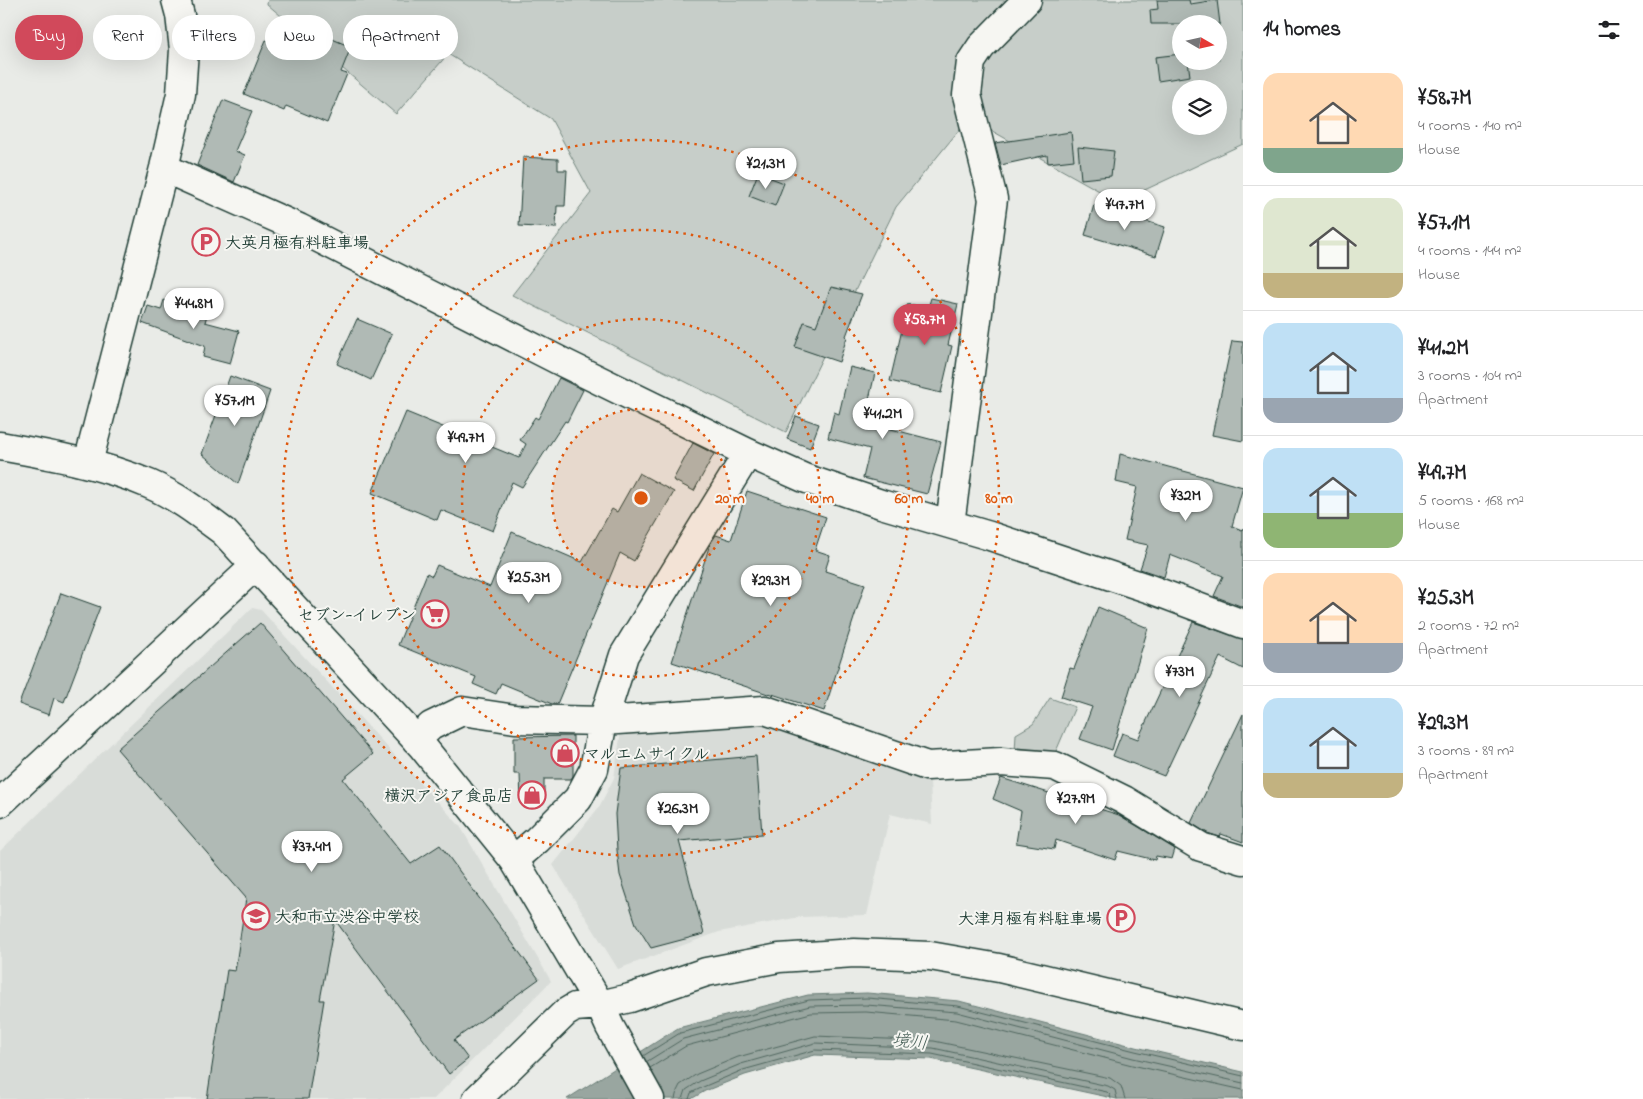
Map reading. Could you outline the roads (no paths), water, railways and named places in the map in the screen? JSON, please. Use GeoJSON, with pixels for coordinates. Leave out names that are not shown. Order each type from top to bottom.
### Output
{"type":"FeatureCollection","features":[{"type":"Feature","properties":{"kind":"street"},"geometry":{"type":"LineString","coordinates":[[88,463],[164,168],[181,94],[184,50],[180,15],[176,0]]}},
{"type":"Feature","properties":{"kind":"street"},"geometry":{"type":"LineString","coordinates":[[950,524],[993,198],[967,95],[971,62],[981,47],[1027,0]]}},
{"type":"Feature","properties":{"kind":"street"},"geometry":{"type":"LineString","coordinates":[[164,168],[299,228],[564,363],[748,453],[804,478],[881,504],[990,536],[1150,589],[1243,624]]}},
{"type":"Feature","properties":{"kind":"street"},"geometry":{"type":"LineString","coordinates":[[0,446],[88,463],[150,484],[187,505],[224,532],[416,740],[514,860],[605,1016],[650,1099]]}},
{"type":"Feature","properties":{"kind":"street"},"geometry":{"type":"LineString","coordinates":[[514,860],[578,799],[594,769],[603,721],[624,655],[748,453]]}},
{"type":"Feature","properties":{"kind":"street"},"geometry":{"type":"LineString","coordinates":[[0,803],[256,566]]}},
{"type":"Feature","properties":{"kind":"street"},"geometry":{"type":"LineString","coordinates":[[416,740],[430,726],[462,711],[516,719],[603,721],[765,710],[927,766],[1001,762],[1055,766],[1124,800],[1201,847],[1243,860]]}},
{"type":"Feature","properties":{"kind":"street"},"geometry":{"type":"LineString","coordinates":[[605,1016],[630,998],[706,972],[779,958],[854,953],[930,956],[999,968],[1243,1026]]}},
{"type":"Feature","properties":{"kind":"street"},"geometry":{"type":"LineString","coordinates":[[477,1099],[565,1012],[575,1007],[605,1016]]}},
{"type":"Feature","properties":{"kind":"water","name":"境川"},"geometry":{"type":"Polygon","coordinates":[[[867,993],[959,1001],[1136,1047],[1243,1072],[1243,1099],[1117,1099],[931,1059],[815,1055],[745,1075],[705,1091],[691,1099],[567,1099],[678,1028],[808,995],[867,993]]]}},
{"type":"Feature","properties":{"kind":"place","name":"大英月極有料駐車場"},"geometry":{"type":"Point","coordinates":[206,242]}},
{"type":"Feature","properties":{"kind":"place","name":"セブン-イレブン"},"geometry":{"type":"Point","coordinates":[435,614]}},
{"type":"Feature","properties":{"kind":"place","name":"マルエムサイクル"},"geometry":{"type":"Point","coordinates":[565,753]}},
{"type":"Feature","properties":{"kind":"place","name":"横沢アジア食品店"},"geometry":{"type":"Point","coordinates":[532,795]}},
{"type":"Feature","properties":{"kind":"place","name":"大和市立渋谷中学校"},"geometry":{"type":"Point","coordinates":[256,916]}},
{"type":"Feature","properties":{"kind":"place","name":"大津月極有料駐車場"},"geometry":{"type":"Point","coordinates":[1121,918]}}]}
